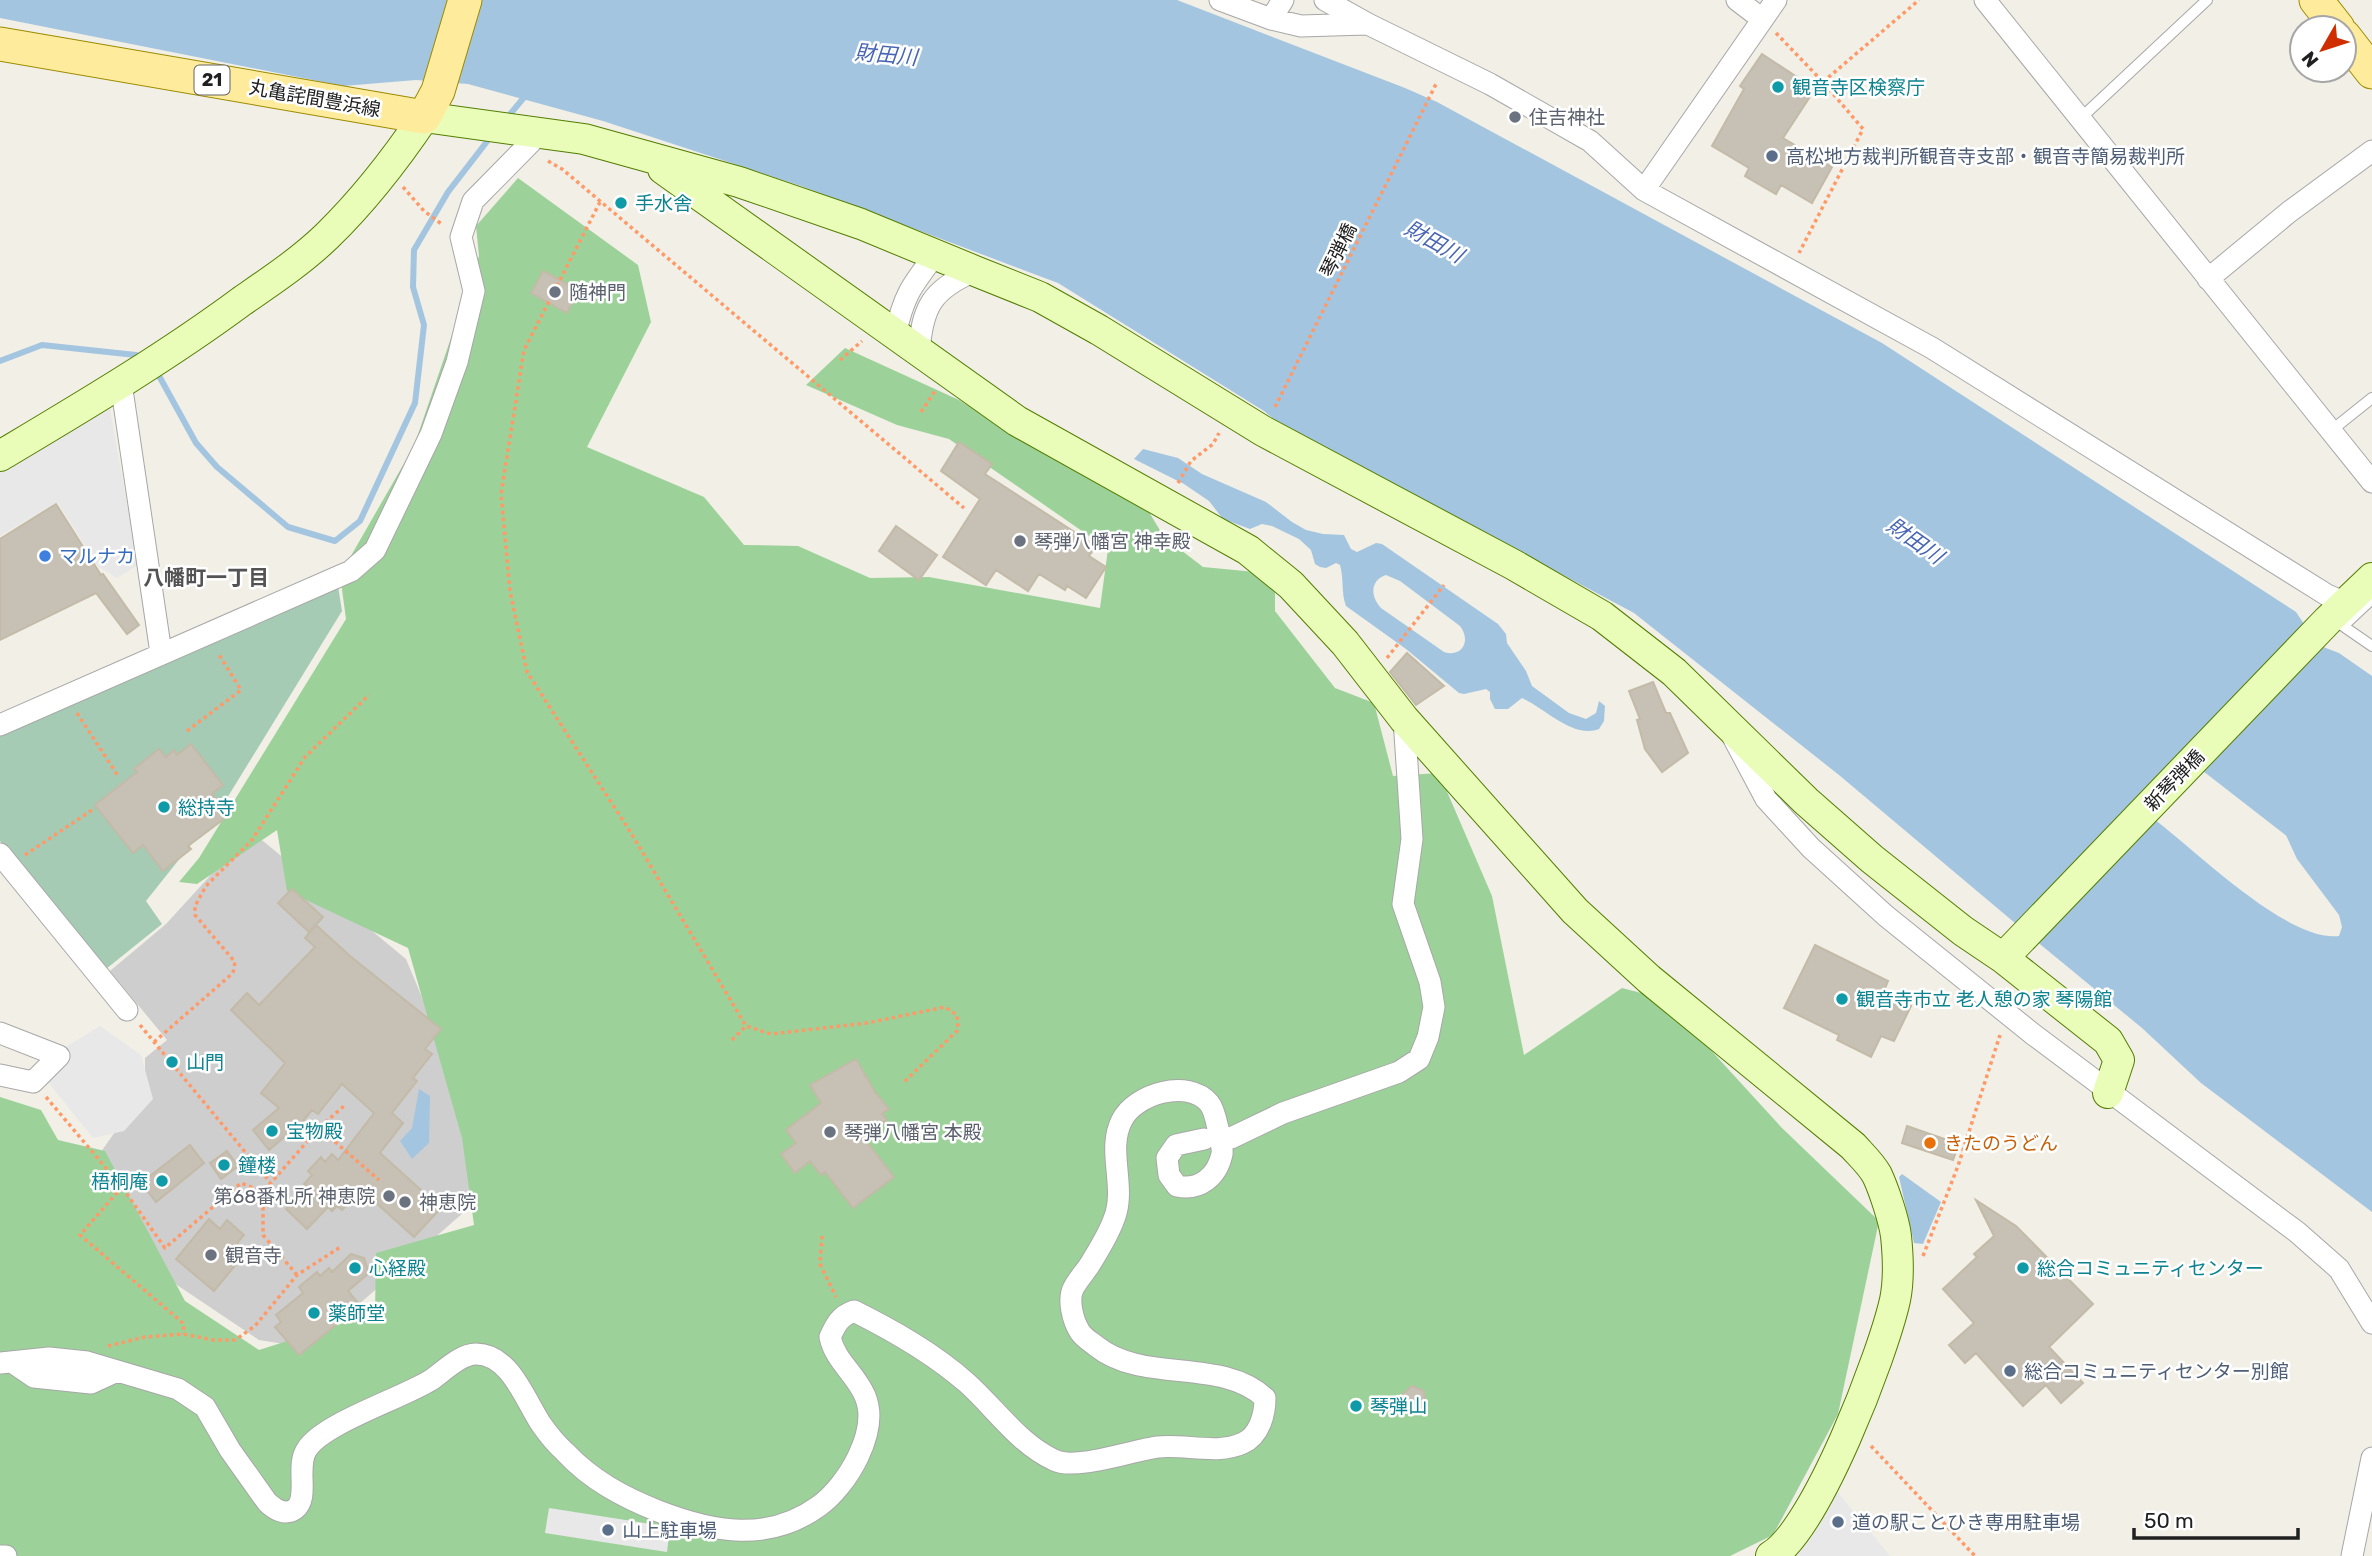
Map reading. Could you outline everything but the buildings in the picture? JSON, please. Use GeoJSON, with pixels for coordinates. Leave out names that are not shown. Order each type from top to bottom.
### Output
{"type":"FeatureCollection","features":[{"type":"Feature","properties":{"kind":"main road"},"geometry":{"type":"LineString","coordinates":[[431,104],[464,0]]}},
{"type":"Feature","properties":{"kind":"main road"},"geometry":{"type":"LineString","coordinates":[[2316,0],[2327,14]]}},
{"type":"Feature","properties":{"kind":"main road","name":"丸亀詫間豊浜線"},"geometry":{"type":"LineString","coordinates":[[0,44],[431,104]]}},
{"type":"Feature","properties":{"kind":"main road"},"geometry":{"type":"LineString","coordinates":[[2358,54],[2372,72]]}},
{"type":"Feature","properties":{"kind":"street"},"geometry":{"type":"LineString","coordinates":[[1220,0],[1271,19],[1301,26],[1368,24]]}},
{"type":"Feature","properties":{"kind":"street"},"geometry":{"type":"LineString","coordinates":[[1271,19],[1283,0]]}},
{"type":"Feature","properties":{"kind":"street"},"geometry":{"type":"LineString","coordinates":[[1325,0],[1368,24],[1490,83],[1590,141],[1644,190],[1932,348],[2349,607]]}},
{"type":"Feature","properties":{"kind":"street"},"geometry":{"type":"LineString","coordinates":[[1737,0],[1762,19]]}},
{"type":"Feature","properties":{"kind":"street"},"geometry":{"type":"LineString","coordinates":[[1644,190],[1776,0]]}},
{"type":"Feature","properties":{"kind":"street"},"geometry":{"type":"LineString","coordinates":[[1985,0],[2082,117],[2208,279],[2372,482]]}},
{"type":"Feature","properties":{"kind":"street"},"geometry":{"type":"LineString","coordinates":[[0,456],[121,383],[214,322],[325,238],[388,169],[431,104],[474,124],[529,136],[584,139],[739,182],[860,224],[1040,298],[1099,330],[1232,413],[1514,565],[1602,616],[1674,672],[1806,801],[1872,859],[1963,931],[2011,949],[2108,1041],[2119,1060],[2108,1093]]}},
{"type":"Feature","properties":{"kind":"street"},"geometry":{"type":"LineString","coordinates":[[0,725],[351,571],[376,550],[431,434],[457,362],[474,292],[461,237],[473,201],[529,136]]}},
{"type":"Feature","properties":{"kind":"street"},"geometry":{"type":"LineString","coordinates":[[2208,279],[2289,212],[2372,151]]}},
{"type":"Feature","properties":{"kind":"street"},"geometry":{"type":"LineString","coordinates":[[643,154],[1017,421],[1248,550],[1291,585],[1327,624],[1404,719],[1575,911],[1649,979],[1853,1146],[1876,1174],[1896,1234],[1895,1298],[1873,1369],[1837,1458],[1819,1494],[1776,1554]]}},
{"type":"Feature","properties":{"kind":"street"},"geometry":{"type":"LineString","coordinates":[[907,344],[900,312],[910,288],[935,255]]}},
{"type":"Feature","properties":{"kind":"street"},"geometry":{"type":"LineString","coordinates":[[907,344],[937,294],[953,280],[975,271]]}},
{"type":"Feature","properties":{"kind":"street"},"geometry":{"type":"LineString","coordinates":[[121,383],[161,653]]}},
{"type":"Feature","properties":{"kind":"street","name":"新琴弾橋"},"geometry":{"type":"LineString","coordinates":[[2011,949],[2349,607],[2372,578]]}},
{"type":"Feature","properties":{"kind":"street"},"geometry":{"type":"LineString","coordinates":[[1724,718],[1745,764],[1766,799],[1811,848],[1886,916],[2108,1093],[2297,1232],[2339,1269],[2372,1323]]}},
{"type":"Feature","properties":{"kind":"street"},"geometry":{"type":"LineString","coordinates":[[1231,1138],[1283,1113],[1399,1072],[1419,1059],[1429,1037],[1434,1007],[1430,982],[1403,904],[1412,839],[1404,719]]}},
{"type":"Feature","properties":{"kind":"street"},"geometry":{"type":"LineString","coordinates":[[5,860],[127,1010]]}},
{"type":"Feature","properties":{"kind":"street"},"geometry":{"type":"LineString","coordinates":[[0,1033],[59,1056],[33,1082],[0,1074]]}},
{"type":"Feature","properties":{"kind":"street"},"geometry":{"type":"LineString","coordinates":[[6,1363],[49,1357],[87,1362],[178,1389],[205,1407],[230,1450],[267,1502],[274,1508],[287,1512],[294,1510],[302,1498],[302,1457],[316,1440],[347,1421],[423,1384],[472,1353],[486,1355],[503,1365],[551,1438],[583,1470],[602,1484],[631,1500],[689,1524],[744,1531],[775,1527],[800,1517],[834,1493],[850,1473],[867,1431],[866,1397],[838,1356],[831,1337],[838,1321],[845,1314],[854,1311],[905,1337],[965,1381],[1022,1438],[1058,1463],[1083,1462],[1156,1447],[1230,1448],[1245,1443],[1255,1434],[1265,1410],[1265,1398],[1257,1391],[1236,1381],[1122,1362],[1102,1351],[1081,1334],[1072,1314],[1072,1289],[1092,1262],[1114,1218],[1121,1197],[1116,1136],[1123,1118],[1139,1102],[1174,1090],[1196,1093],[1210,1104],[1223,1153],[1206,1182],[1190,1189],[1177,1186],[1169,1175],[1167,1158],[1176,1145],[1204,1139]]}},
{"type":"Feature","properties":{"kind":"street"},"geometry":{"type":"LineString","coordinates":[[6,1363],[34,1377],[91,1383],[117,1370]]}},
{"type":"Feature","properties":{"kind":"street"},"geometry":{"type":"LineString","coordinates":[[2352,1556],[2372,1458]]}},
{"type":"Feature","properties":{"kind":"street"},"geometry":{"type":"LineString","coordinates":[[0,1556],[6,1556]]}},
{"type":"Feature","properties":{"kind":"lane"},"geometry":{"type":"LineString","coordinates":[[2082,117],[2207,0]]}},
{"type":"Feature","properties":{"kind":"lane"},"geometry":{"type":"LineString","coordinates":[[2332,430],[2372,398]]}},
{"type":"Feature","properties":{"kind":"lane"},"geometry":{"type":"LineString","coordinates":[[2349,607],[2343,626],[2372,646]]}},
{"type":"Feature","properties":{"kind":"path"},"geometry":{"type":"LineString","coordinates":[[1823,82],[1919,0]]}},
{"type":"Feature","properties":{"kind":"path"},"geometry":{"type":"LineString","coordinates":[[1762,19],[1863,128],[1790,270]]}},
{"type":"Feature","properties":{"kind":"path","name":"琴弾橋"},"geometry":{"type":"LineString","coordinates":[[1274,409],[1432,91]]}},
{"type":"Feature","properties":{"kind":"path"},"geometry":{"type":"LineString","coordinates":[[529,136],[600,202],[964,508]]}},
{"type":"Feature","properties":{"kind":"path"},"geometry":{"type":"LineString","coordinates":[[388,169],[424,211],[449,229]]}},
{"type":"Feature","properties":{"kind":"path"},"geometry":{"type":"LineString","coordinates":[[600,202],[524,350],[501,494],[510,592],[527,672],[631,833],[746,1026],[771,1034],[867,1023],[945,1007],[957,1015],[958,1030],[903,1083]]}},
{"type":"Feature","properties":{"kind":"path"},"geometry":{"type":"LineString","coordinates":[[840,360],[865,339]]}},
{"type":"Feature","properties":{"kind":"path"},"geometry":{"type":"LineString","coordinates":[[920,412],[935,392]]}},
{"type":"Feature","properties":{"kind":"path"},"geometry":{"type":"LineString","coordinates":[[1175,488],[1191,461],[1213,444],[1232,413]]}},
{"type":"Feature","properties":{"kind":"path"},"geometry":{"type":"LineString","coordinates":[[1397,647],[1444,585]]}},
{"type":"Feature","properties":{"kind":"path"},"geometry":{"type":"LineString","coordinates":[[187,731],[241,690],[219,656],[208,632]]}},
{"type":"Feature","properties":{"kind":"path"},"geometry":{"type":"LineString","coordinates":[[270,1182],[154,1042],[233,973],[235,962],[195,915],[195,906],[206,886],[253,840],[304,757],[369,695]]}},
{"type":"Feature","properties":{"kind":"path"},"geometry":{"type":"LineString","coordinates":[[66,696],[118,776]]}},
{"type":"Feature","properties":{"kind":"path"},"geometry":{"type":"LineString","coordinates":[[5,860],[95,808]]}},
{"type":"Feature","properties":{"kind":"path"},"geometry":{"type":"LineString","coordinates":[[1920,1260],[1926,1251],[1958,1166],[2007,1013]]}},
{"type":"Feature","properties":{"kind":"path"},"geometry":{"type":"LineString","coordinates":[[732,1040],[746,1026]]}},
{"type":"Feature","properties":{"kind":"path"},"geometry":{"type":"LineString","coordinates":[[33,1082],[122,1187],[165,1248],[241,1183],[263,1192]]}},
{"type":"Feature","properties":{"kind":"path"},"geometry":{"type":"LineString","coordinates":[[297,1275],[263,1236],[263,1192],[319,1128],[344,1105]]}},
{"type":"Feature","properties":{"kind":"path"},"geometry":{"type":"LineString","coordinates":[[319,1128],[379,1180]]}},
{"type":"Feature","properties":{"kind":"path"},"geometry":{"type":"LineString","coordinates":[[122,1187],[80,1235],[184,1324],[183,1334]]}},
{"type":"Feature","properties":{"kind":"path"},"geometry":{"type":"LineString","coordinates":[[822,1236],[820,1264],[835,1296],[854,1311]]}},
{"type":"Feature","properties":{"kind":"path"},"geometry":{"type":"LineString","coordinates":[[87,1362],[94,1352],[106,1346],[145,1337],[183,1334],[213,1340],[235,1340],[255,1326],[297,1275],[341,1246]]}},
{"type":"Feature","properties":{"kind":"path"},"geometry":{"type":"LineString","coordinates":[[1850,1425],[1975,1556]]}},
{"type":"Feature","properties":{"kind":"shaded area"},"geometry":{"type":"Polygon","coordinates":[[[109,404],[138,565],[117,578],[98,566],[57,502],[0,536],[0,469],[109,404]]]}},
{"type":"Feature","properties":{"kind":"shaded area"},"geometry":{"type":"Polygon","coordinates":[[[251,831],[406,959],[449,1062],[484,1177],[464,1212],[309,1348],[259,1340],[168,1279],[82,1179],[145,1089],[145,1058],[167,1040],[110,971],[166,924],[251,831]]]}},
{"type":"Feature","properties":{"kind":"shaded area"},"geometry":{"type":"Polygon","coordinates":[[[100,1026],[141,1055],[153,1099],[124,1131],[93,1138],[35,1066],[100,1026]]]}},
{"type":"Feature","properties":{"kind":"shaded area","name":"道の駅ことひき専用駐車場"},"geometry":{"type":"Polygon","coordinates":[[[1835,1489],[1890,1556],[1789,1556],[1835,1489]]]}},
{"type":"Feature","properties":{"kind":"shaded area","name":"山上駐車場"},"geometry":{"type":"Polygon","coordinates":[[[549,1508],[670,1527],[667,1552],[545,1533],[549,1508]]]}},
{"type":"Feature","properties":{"kind":"green space"},"geometry":{"type":"Polygon","coordinates":[[[518,178],[638,265],[651,322],[587,447],[704,497],[744,545],[798,546],[870,578],[929,577],[1100,608],[1108,549],[949,439],[897,425],[806,385],[845,348],[959,400],[1149,512],[1164,537],[1203,567],[1255,572],[1275,588],[1275,611],[1335,688],[1374,703],[1393,776],[1439,773],[1492,896],[1524,1055],[1622,988],[1664,999],[1782,1128],[1879,1221],[1838,1414],[1773,1535],[1730,1556],[0,1556],[0,1097],[41,1110],[58,1140],[105,1151],[185,1301],[259,1350],[375,1313],[376,1253],[474,1225],[462,1138],[408,948],[287,891],[277,830],[197,884],[179,882],[199,858],[346,619],[340,575],[414,446],[479,256],[476,226],[518,178]]]}},
{"type":"Feature","properties":{"kind":"green space"},"geometry":{"type":"Polygon","coordinates":[[[337,580],[342,611],[224,803],[146,901],[162,924],[106,969],[0,841],[0,733],[337,580]]]}},
{"type":"Feature","properties":{"kind":"water"},"geometry":{"type":"Polygon","coordinates":[[[0,0],[1177,0],[1437,102],[1882,343],[2296,612],[2318,645],[2339,653],[2372,676],[2372,1212],[2201,1083],[2142,1028],[1839,775],[1634,613],[1277,422],[1264,411],[1058,283],[801,186],[603,121],[468,84],[416,80],[343,86],[0,18],[0,0]],[[2221,745],[2151,817],[2268,909],[2317,934],[2339,936],[2342,927],[2339,915],[2297,859],[2265,790],[2221,745]]]}},
{"type":"Feature","properties":{"kind":"water"},"geometry":{"type":"Polygon","coordinates":[[[1143,449],[1178,458],[1202,474],[1266,502],[1306,530],[1344,535],[1351,549],[1357,552],[1376,543],[1382,544],[1498,624],[1506,634],[1507,643],[1526,671],[1532,686],[1569,713],[1586,719],[1596,713],[1599,701],[1605,706],[1604,721],[1599,729],[1579,730],[1522,698],[1508,709],[1495,709],[1490,692],[1486,689],[1459,693],[1406,649],[1346,606],[1340,565],[1336,563],[1326,568],[1320,567],[1315,564],[1311,550],[1299,539],[1272,526],[1262,524],[1250,529],[1223,519],[1209,501],[1184,484],[1134,459],[1143,449]],[[1386,575],[1374,585],[1375,599],[1381,608],[1444,652],[1460,650],[1465,637],[1460,626],[1400,581],[1386,575]]]}},
{"type":"Feature","properties":{"kind":"water"},"geometry":{"type":"Polygon","coordinates":[[[419,1089],[430,1096],[429,1143],[412,1159],[400,1141],[412,1128],[419,1089]]]}},
{"type":"Feature","properties":{"kind":"water"},"geometry":{"type":"Polygon","coordinates":[[[1902,1174],[1941,1202],[1923,1244],[1914,1243],[1899,1177],[1902,1174]]]}},
{"type":"Feature","properties":{"kind":"waterway"},"geometry":{"type":"LineString","coordinates":[[506,119],[526,95]]}},
{"type":"Feature","properties":{"kind":"waterway"},"geometry":{"type":"LineString","coordinates":[[158,374],[196,443],[217,467],[288,527],[335,541],[360,521],[415,403],[424,325],[413,287],[414,250],[448,192],[492,135]]}},
{"type":"Feature","properties":{"kind":"waterway"},"geometry":{"type":"LineString","coordinates":[[0,361],[42,345],[136,355]]}},
{"type":"Feature","properties":{"kind":"waterway","name":"財田川"},"geometry":{"type":"LineString","coordinates":[[2176,726],[2372,878]]}},
{"type":"Feature","properties":{"kind":"place","name":"観音寺区検察庁"},"geometry":{"type":"Point","coordinates":[1778,87]}},
{"type":"Feature","properties":{"kind":"place","name":"住吉神社"},"geometry":{"type":"Point","coordinates":[1515,117]}},
{"type":"Feature","properties":{"kind":"place","name":"高松地方裁判所観音寺支部・観音寺簡易裁判所"},"geometry":{"type":"Point","coordinates":[1772,156]}},
{"type":"Feature","properties":{"kind":"place","name":"手水舎"},"geometry":{"type":"Point","coordinates":[621,203]}},
{"type":"Feature","properties":{"kind":"place","name":"随神門"},"geometry":{"type":"Point","coordinates":[555,292]}},
{"type":"Feature","properties":{"kind":"place","name":"琴弾八幡宮 神幸殿"},"geometry":{"type":"Point","coordinates":[1020,541]}},
{"type":"Feature","properties":{"kind":"place","name":"マルナカ"},"geometry":{"type":"Point","coordinates":[45,556]}},
{"type":"Feature","properties":{"kind":"place","name":"総持寺"},"geometry":{"type":"Point","coordinates":[164,807]}},
{"type":"Feature","properties":{"kind":"place","name":"観音寺市立 老人憩の家 琴陽館"},"geometry":{"type":"Point","coordinates":[1842,999]}},
{"type":"Feature","properties":{"kind":"place","name":"山門"},"geometry":{"type":"Point","coordinates":[172,1062]}},
{"type":"Feature","properties":{"kind":"place","name":"宝物殿"},"geometry":{"type":"Point","coordinates":[272,1131]}},
{"type":"Feature","properties":{"kind":"place","name":"琴弾八幡宮 本殿"},"geometry":{"type":"Point","coordinates":[830,1132]}},
{"type":"Feature","properties":{"kind":"place","name":"きたのうどん"},"geometry":{"type":"Point","coordinates":[1930,1143]}},
{"type":"Feature","properties":{"kind":"place","name":"鐘楼"},"geometry":{"type":"Point","coordinates":[224,1165]}},
{"type":"Feature","properties":{"kind":"place","name":"梧桐庵"},"geometry":{"type":"Point","coordinates":[162,1181]}},
{"type":"Feature","properties":{"kind":"place","name":"第68番札所 神恵院"},"geometry":{"type":"Point","coordinates":[389,1196]}},
{"type":"Feature","properties":{"kind":"place","name":"神恵院"},"geometry":{"type":"Point","coordinates":[405,1202]}},
{"type":"Feature","properties":{"kind":"place","name":"観音寺"},"geometry":{"type":"Point","coordinates":[211,1255]}},
{"type":"Feature","properties":{"kind":"place","name":"心経殿"},"geometry":{"type":"Point","coordinates":[355,1268]}},
{"type":"Feature","properties":{"kind":"place","name":"総合コミュニティセンター"},"geometry":{"type":"Point","coordinates":[2023,1268]}},
{"type":"Feature","properties":{"kind":"place","name":"薬師堂"},"geometry":{"type":"Point","coordinates":[314,1313]}},
{"type":"Feature","properties":{"kind":"place","name":"総合コミュニティセンター別館"},"geometry":{"type":"Point","coordinates":[2010,1371]}},
{"type":"Feature","properties":{"kind":"place","name":"琴弾山"},"geometry":{"type":"Point","coordinates":[1356,1406]}},
{"type":"Feature","properties":{"kind":"place","name":"道の駅ことひき専用駐車場"},"geometry":{"type":"Point","coordinates":[1838,1522]}},
{"type":"Feature","properties":{"kind":"place","name":"山上駐車場"},"geometry":{"type":"Point","coordinates":[608,1530]}},
{"type":"Feature","properties":{"kind":"district","name":"八幡町一丁目"},"geometry":{"type":"Point","coordinates":[206,578]}}]}
